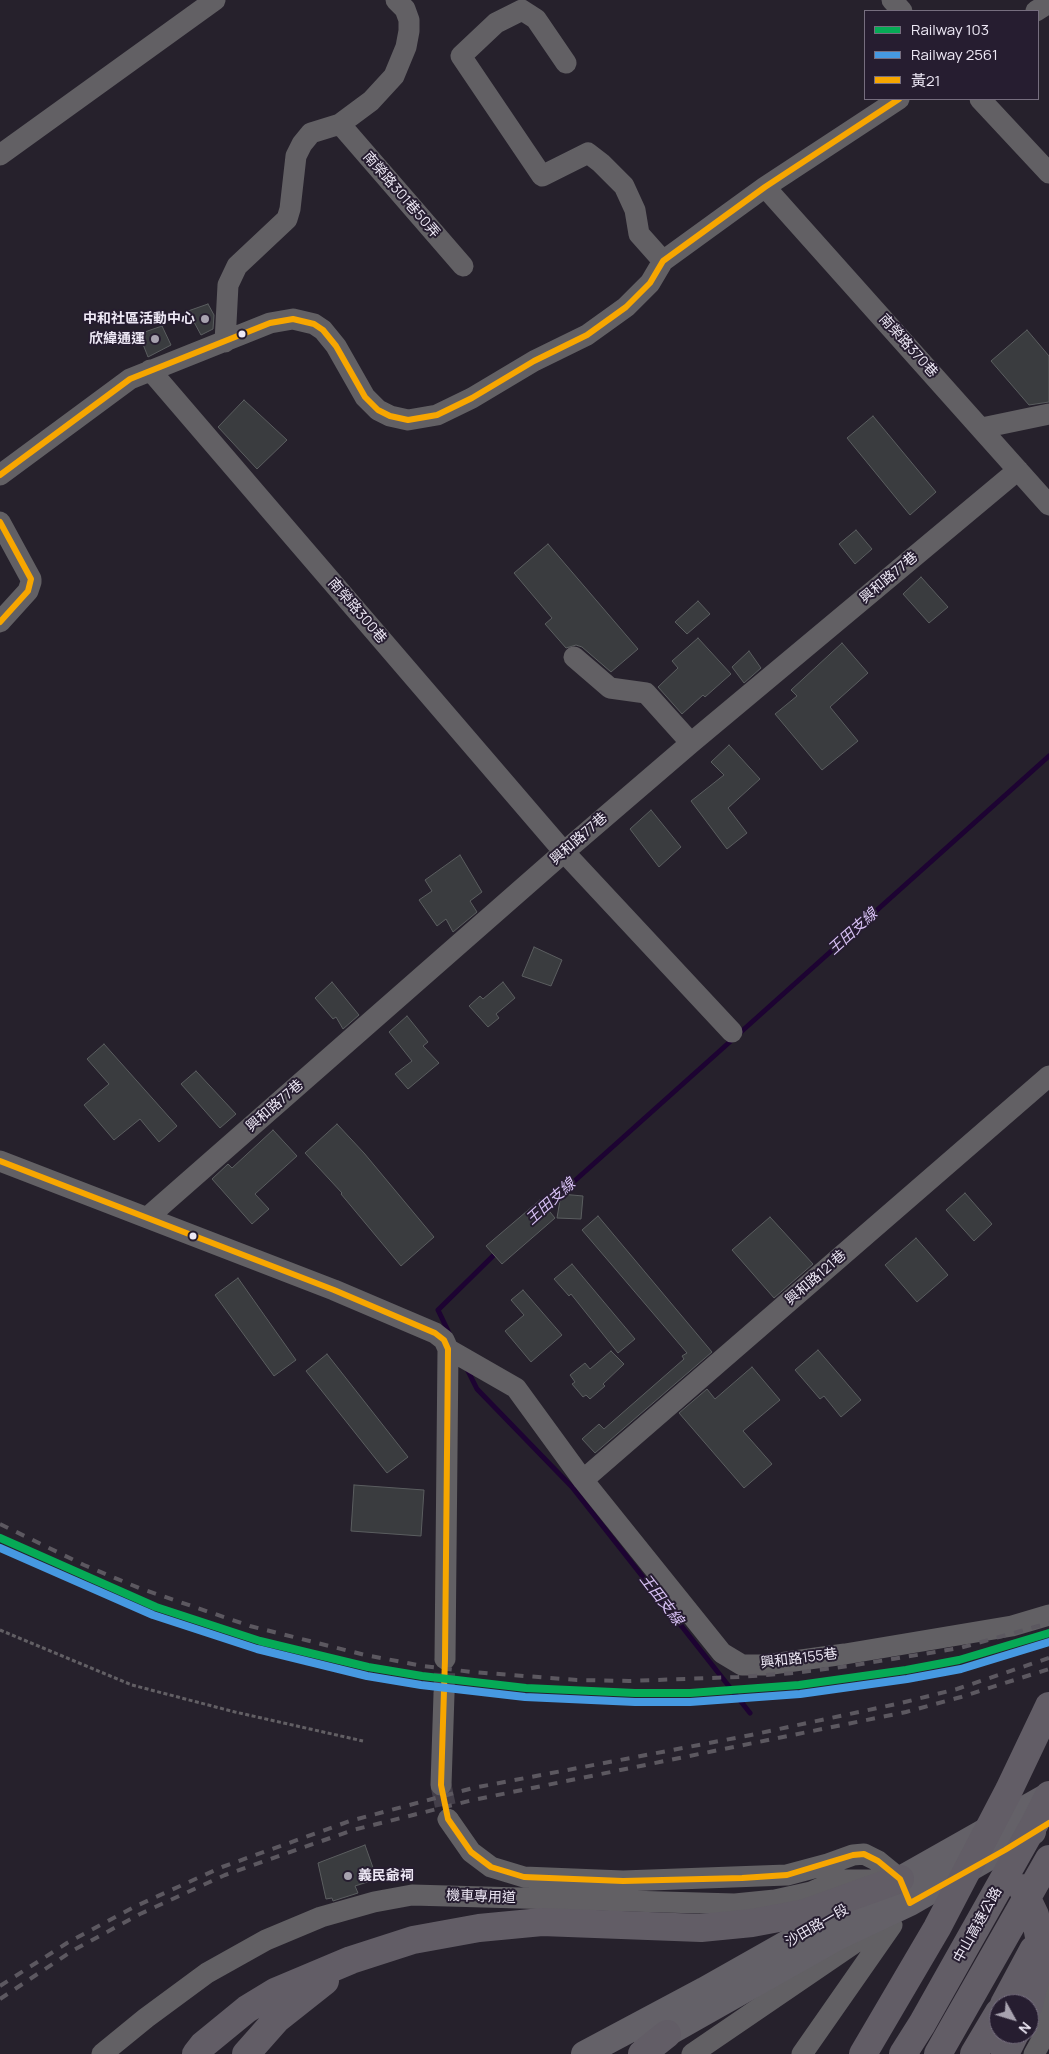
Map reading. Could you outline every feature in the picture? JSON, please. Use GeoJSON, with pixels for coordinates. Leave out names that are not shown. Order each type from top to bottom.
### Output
{"type":"FeatureCollection","features":[{"type":"Feature","properties":{"kind":"highway"},"geometry":{"type":"LineString","coordinates":[[863,2054],[937,1928],[1009,1790],[1049,1706]]}},
{"type":"Feature","properties":{"kind":"highway","name":"中山高速公路"},"geometry":{"type":"LineString","coordinates":[[903,2054],[931,2008],[1049,1795]]}},
{"type":"Feature","properties":{"kind":"highway"},"geometry":{"type":"LineString","coordinates":[[999,1838],[1035,1915],[1039,1937],[1039,1964],[1032,1994]]}},
{"type":"Feature","properties":{"kind":"highway","name":"中山高速公路"},"geometry":{"type":"LineString","coordinates":[[938,2054],[1049,1859]]}},
{"type":"Feature","properties":{"kind":"highway"},"geometry":{"type":"LineString","coordinates":[[200,2049],[247,2009],[275,1992],[351,1960],[413,1940],[479,1928],[542,1922],[701,1928],[752,1923],[905,1891]]}},
{"type":"Feature","properties":{"kind":"highway"},"geometry":{"type":"LineString","coordinates":[[1009,1994],[1049,1920]]}},
{"type":"Feature","properties":{"kind":"highway"},"geometry":{"type":"LineString","coordinates":[[246,2054],[278,2019],[351,1960]]}},
{"type":"Feature","properties":{"kind":"highway"},"geometry":{"type":"LineString","coordinates":[[974,2054],[989,2029]]}},
{"type":"Feature","properties":{"kind":"highway"},"geometry":{"type":"LineString","coordinates":[[642,2054],[667,2034]]}},
{"type":"Feature","properties":{"kind":"main road","name":"沙田路一段"},"geometry":{"type":"LineString","coordinates":[[584,2054],[704,1990],[905,1891],[999,1838],[1049,1795]]}},
{"type":"Feature","properties":{"kind":"main road","name":"沙田路一段"},"geometry":{"type":"LineString","coordinates":[[999,1838],[1049,1823]]}},
{"type":"Feature","properties":{"kind":"main road","name":"沙田路一段"},"geometry":{"type":"LineString","coordinates":[[629,2054],[838,1937],[905,1891]]}},
{"type":"Feature","properties":{"kind":"street"},"geometry":{"type":"LineString","coordinates":[[0,155],[214,0]]}},
{"type":"Feature","properties":{"kind":"street"},"geometry":{"type":"LineString","coordinates":[[225,342],[228,285],[237,266],[287,219],[290,209],[296,156],[302,144],[310,133],[340,124],[371,101],[394,76],[406,47],[409,20],[405,9],[396,0]]}},
{"type":"Feature","properties":{"kind":"street"},"geometry":{"type":"LineString","coordinates":[[892,0],[901,10]]}},
{"type":"Feature","properties":{"kind":"street"},"geometry":{"type":"LineString","coordinates":[[1038,10],[1049,3]]}},
{"type":"Feature","properties":{"kind":"street"},"geometry":{"type":"LineString","coordinates":[[566,63],[536,19],[522,10],[496,23],[461,56],[542,176],[588,153],[624,186],[635,210],[639,234],[663,261]]}},
{"type":"Feature","properties":{"kind":"street"},"geometry":{"type":"LineString","coordinates":[[0,474],[130,378],[270,323],[293,320],[314,324],[323,330],[336,346],[365,397],[378,410],[390,416],[408,420],[437,415],[472,398],[534,361],[588,335],[626,307],[650,283],[663,261],[765,188],[897,100]]}},
{"type":"Feature","properties":{"kind":"street"},"geometry":{"type":"LineString","coordinates":[[981,100],[1049,174]]}},
{"type":"Feature","properties":{"kind":"street","name":"南榮路301巷50弄"},"geometry":{"type":"LineString","coordinates":[[340,124],[463,266]]}},
{"type":"Feature","properties":{"kind":"street","name":"南榮路370巷"},"geometry":{"type":"LineString","coordinates":[[765,188],[1049,505]]}},
{"type":"Feature","properties":{"kind":"street","name":"南榮路300巷"},"geometry":{"type":"LineString","coordinates":[[150,370],[564,852],[732,1032]]}},
{"type":"Feature","properties":{"kind":"street"},"geometry":{"type":"LineString","coordinates":[[982,428],[1049,414]]}},
{"type":"Feature","properties":{"kind":"street","name":"興和路77巷"},"geometry":{"type":"LineString","coordinates":[[148,1217],[564,852],[691,743],[1018,470]]}},
{"type":"Feature","properties":{"kind":"street"},"geometry":{"type":"LineString","coordinates":[[0,622],[28,591],[31,582],[1,525]]}},
{"type":"Feature","properties":{"kind":"street"},"geometry":{"type":"LineString","coordinates":[[574,656],[610,688],[646,693],[691,743]]}},
{"type":"Feature","properties":{"kind":"street","name":"興和路121巷"},"geometry":{"type":"LineString","coordinates":[[583,1480],[1049,1076]]}},
{"type":"Feature","properties":{"kind":"street","name":"興和路155巷"},"geometry":{"type":"LineString","coordinates":[[0,1161],[334,1290],[425,1329],[444,1340],[449,1349],[516,1388],[583,1480],[722,1653],[742,1665],[765,1665],[846,1654],[1012,1626],[1049,1615]]}},
{"type":"Feature","properties":{"kind":"street"},"geometry":{"type":"LineString","coordinates":[[445,1659],[449,1349]]}},
{"type":"Feature","properties":{"kind":"street"},"geometry":{"type":"LineString","coordinates":[[441,1785],[444,1694]]}},
{"type":"Feature","properties":{"kind":"street"},"geometry":{"type":"LineString","coordinates":[[448,1819],[472,1852],[491,1867],[524,1877],[623,1881],[778,1876],[828,1864],[853,1855],[864,1854],[878,1861],[905,1891],[880,1940],[802,2054]]}},
{"type":"Feature","properties":{"kind":"street","name":"機車專用道"},"geometry":{"type":"LineString","coordinates":[[102,2054],[146,2018],[207,1973],[266,1940],[321,1917],[374,1902],[412,1895],[736,1904],[775,1900],[811,1892],[838,1880],[905,1891]]}},
{"type":"Feature","properties":{"kind":"street","name":"沙田路一段"},"geometry":{"type":"LineString","coordinates":[[692,2054],[867,1935],[905,1891]]}},
{"type":"Feature","properties":{"kind":"street"},"geometry":{"type":"LineString","coordinates":[[1034,2054],[1049,2029],[1039,1964]]}},
{"type":"Feature","properties":{"kind":"path"},"geometry":{"type":"LineString","coordinates":[[0,1630],[132,1685],[235,1712],[363,1741]]}},
{"type":"Feature","properties":{"kind":"building","name":"中和社區活動中心"},"geometry":{"type":"Polygon","coordinates":[[[208,304],[214,315],[213,329],[201,335],[188,311],[208,304]]]}},
{"type":"Feature","properties":{"kind":"building","name":"欣緯通運"},"geometry":{"type":"Polygon","coordinates":[[[162,326],[171,345],[148,357],[139,334],[162,326]]]}},
{"type":"Feature","properties":{"kind":"building"},"geometry":{"type":"Polygon","coordinates":[[[1027,330],[1049,356],[1049,402],[1029,405],[991,361],[1027,330]]]}},
{"type":"Feature","properties":{"kind":"building"},"geometry":{"type":"Polygon","coordinates":[[[244,400],[287,440],[257,469],[218,427],[244,400]]]}},
{"type":"Feature","properties":{"kind":"building"},"geometry":{"type":"Polygon","coordinates":[[[873,416],[936,492],[910,515],[847,438],[873,416]]]}},
{"type":"Feature","properties":{"kind":"building"},"geometry":{"type":"Polygon","coordinates":[[[856,530],[872,549],[855,564],[839,544],[856,530]]]}},
{"type":"Feature","properties":{"kind":"building"},"geometry":{"type":"Polygon","coordinates":[[[548,544],[638,649],[611,672],[582,647],[576,645],[566,648],[545,624],[552,618],[514,573],[548,544]]]}},
{"type":"Feature","properties":{"kind":"building"},"geometry":{"type":"Polygon","coordinates":[[[921,577],[948,607],[929,623],[903,594],[921,577]]]}},
{"type":"Feature","properties":{"kind":"building"},"geometry":{"type":"Polygon","coordinates":[[[698,601],[710,614],[687,634],[675,622],[698,601]]]}},
{"type":"Feature","properties":{"kind":"building"},"geometry":{"type":"Polygon","coordinates":[[[698,638],[731,674],[682,714],[658,687],[678,668],[672,661],[698,638]]]}},
{"type":"Feature","properties":{"kind":"building"},"geometry":{"type":"Polygon","coordinates":[[[842,643],[868,673],[830,707],[858,741],[822,770],[775,714],[797,696],[791,690],[842,643]]]}},
{"type":"Feature","properties":{"kind":"building"},"geometry":{"type":"Polygon","coordinates":[[[749,651],[761,668],[744,683],[732,667],[749,651]]]}},
{"type":"Feature","properties":{"kind":"building"},"geometry":{"type":"Polygon","coordinates":[[[729,745],[760,779],[728,808],[747,833],[727,849],[691,801],[724,775],[711,762],[729,745]]]}},
{"type":"Feature","properties":{"kind":"building"},"geometry":{"type":"Polygon","coordinates":[[[651,810],[681,847],[659,867],[630,829],[651,810]]]}},
{"type":"Feature","properties":{"kind":"building"},"geometry":{"type":"Polygon","coordinates":[[[460,855],[482,892],[470,901],[477,912],[453,932],[446,919],[437,926],[419,900],[432,891],[425,880],[460,855]]]}},
{"type":"Feature","properties":{"kind":"building"},"geometry":{"type":"Polygon","coordinates":[[[534,947],[562,960],[551,986],[522,976],[534,947]]]}},
{"type":"Feature","properties":{"kind":"building"},"geometry":{"type":"Polygon","coordinates":[[[332,982],[359,1015],[343,1029],[336,1017],[333,1019],[315,998],[332,982]]]}},
{"type":"Feature","properties":{"kind":"building"},"geometry":{"type":"Polygon","coordinates":[[[503,982],[515,998],[496,1014],[499,1018],[488,1027],[469,1006],[480,996],[483,999],[503,982]]]}},
{"type":"Feature","properties":{"kind":"building"},"geometry":{"type":"Polygon","coordinates":[[[407,1016],[428,1042],[423,1046],[439,1063],[408,1089],[395,1074],[412,1061],[389,1032],[407,1016]]]}},
{"type":"Feature","properties":{"kind":"building"},"geometry":{"type":"Polygon","coordinates":[[[104,1044],[177,1126],[159,1142],[140,1119],[114,1140],[84,1105],[109,1084],[87,1059],[104,1044]]]}},
{"type":"Feature","properties":{"kind":"building"},"geometry":{"type":"Polygon","coordinates":[[[196,1071],[236,1114],[220,1128],[181,1084],[196,1071]]]}},
{"type":"Feature","properties":{"kind":"building"},"geometry":{"type":"Polygon","coordinates":[[[337,1124],[364,1153],[434,1237],[401,1266],[342,1193],[305,1153],[337,1124]]]}},
{"type":"Feature","properties":{"kind":"building"},"geometry":{"type":"Polygon","coordinates":[[[273,1130],[297,1156],[255,1194],[269,1209],[252,1224],[212,1179],[228,1164],[232,1168],[273,1130]]]}},
{"type":"Feature","properties":{"kind":"building"},"geometry":{"type":"Polygon","coordinates":[[[965,1193],[992,1224],[974,1241],[946,1210],[965,1193]]]}},
{"type":"Feature","properties":{"kind":"building"},"geometry":{"type":"Polygon","coordinates":[[[561,1194],[583,1196],[581,1219],[557,1218],[561,1194]]]}},
{"type":"Feature","properties":{"kind":"building"},"geometry":{"type":"Polygon","coordinates":[[[540,1200],[555,1218],[502,1264],[486,1246],[540,1200]]]}},
{"type":"Feature","properties":{"kind":"building"},"geometry":{"type":"Polygon","coordinates":[[[598,1216],[712,1352],[595,1453],[582,1439],[599,1424],[604,1429],[684,1359],[682,1356],[687,1353],[582,1230],[598,1216]]]}},
{"type":"Feature","properties":{"kind":"building"},"geometry":{"type":"Polygon","coordinates":[[[770,1217],[813,1264],[774,1298],[732,1250],[770,1217]]]}},
{"type":"Feature","properties":{"kind":"building"},"geometry":{"type":"Polygon","coordinates":[[[916,1238],[948,1275],[917,1302],[885,1265],[916,1238]]]}},
{"type":"Feature","properties":{"kind":"building"},"geometry":{"type":"Polygon","coordinates":[[[572,1264],[635,1339],[618,1353],[571,1294],[569,1296],[554,1279],[572,1264]]]}},
{"type":"Feature","properties":{"kind":"building"},"geometry":{"type":"Polygon","coordinates":[[[238,1278],[296,1360],[274,1376],[215,1295],[238,1278]]]}},
{"type":"Feature","properties":{"kind":"building"},"geometry":{"type":"Polygon","coordinates":[[[523,1290],[562,1335],[531,1362],[505,1331],[524,1315],[511,1300],[523,1290]]]}},
{"type":"Feature","properties":{"kind":"building"},"geometry":{"type":"Polygon","coordinates":[[[818,1350],[861,1400],[841,1417],[824,1396],[820,1399],[795,1370],[818,1350]]]}},
{"type":"Feature","properties":{"kind":"building"},"geometry":{"type":"Polygon","coordinates":[[[611,1351],[624,1364],[603,1384],[605,1386],[590,1399],[586,1395],[583,1397],[572,1384],[575,1382],[570,1375],[585,1363],[590,1369],[611,1351]]]}},
{"type":"Feature","properties":{"kind":"building"},"geometry":{"type":"Polygon","coordinates":[[[327,1354],[408,1457],[387,1473],[306,1371],[327,1354]]]}},
{"type":"Feature","properties":{"kind":"building"},"geometry":{"type":"Polygon","coordinates":[[[752,1367],[780,1400],[743,1431],[772,1464],[744,1488],[679,1413],[707,1389],[715,1399],[752,1367]]]}},
{"type":"Feature","properties":{"kind":"building"},"geometry":{"type":"Polygon","coordinates":[[[354,1485],[424,1490],[421,1536],[351,1531],[354,1485]]]}},
{"type":"Feature","properties":{"kind":"building","name":"義民爺祠"},"geometry":{"type":"Polygon","coordinates":[[[365,1845],[377,1879],[355,1886],[358,1893],[333,1901],[332,1898],[326,1899],[318,1863],[365,1845]]]}},
{"type":"Feature","properties":{"kind":"waterway","name":"王田支線"},"geometry":{"type":"LineString","coordinates":[[541,1211],[1049,756]]}},
{"type":"Feature","properties":{"kind":"waterway","name":"王田支線"},"geometry":{"type":"LineString","coordinates":[[450,1335],[438,1310],[498,1251]]}},
{"type":"Feature","properties":{"kind":"waterway","name":"王田支線"},"geometry":{"type":"LineString","coordinates":[[467,1369],[477,1389],[572,1487],[750,1713]]}},
{"type":"Feature","properties":{"kind":"tunnel"},"geometry":{"type":"LineString","coordinates":[[444,1694],[445,1659]]}},
{"type":"Feature","properties":{"kind":"tunnel"},"geometry":{"type":"LineString","coordinates":[[441,1785],[448,1819]]}},
{"type":"Feature","properties":{"kind":"railway"},"geometry":{"type":"LineString","coordinates":[[0,1524],[84,1565],[139,1588],[250,1626],[365,1655],[423,1666],[472,1672],[577,1680],[629,1681],[794,1673],[960,1648],[1049,1623]]}},
{"type":"Feature","properties":{"kind":"railway"},"geometry":{"type":"LineString","coordinates":[[0,1986],[67,1943],[136,1906],[222,1867],[350,1821],[473,1788],[751,1735],[901,1703],[957,1689],[1049,1658]]}},
{"type":"Feature","properties":{"kind":"railway"},"geometry":{"type":"LineString","coordinates":[[0,1999],[72,1951],[140,1914],[225,1875],[353,1830],[473,1800],[906,1712],[1049,1669]]}},
{"type":"Feature","properties":{"kind":"rail line","name":"103"},"geometry":{"type":"LineString","coordinates":[[0,1538],[156,1607],[260,1641],[368,1667],[422,1676],[526,1688],[635,1693],[690,1693],[799,1685],[906,1670],[959,1660],[1049,1633]]}},
{"type":"Feature","properties":{"kind":"rail line","name":"2561"},"geometry":{"type":"LineString","coordinates":[[0,1548],[153,1615],[257,1649],[367,1676],[421,1685],[525,1697],[635,1702],[690,1702],[800,1694],[907,1679],[961,1669],[1049,1642]]}},
{"type":"Feature","properties":{"kind":"transit line","name":"黃21"},"geometry":{"type":"LineString","coordinates":[[0,475],[130,379],[270,323],[293,319],[314,324],[323,330],[336,346],[365,397],[378,410],[390,416],[408,420],[437,415],[472,398],[534,361],[587,335],[626,307],[650,283],[663,261],[765,187],[897,100]]}},
{"type":"Feature","properties":{"kind":"transit line","name":"黃21"},"geometry":{"type":"LineString","coordinates":[[0,522],[31,579],[28,591],[0,622]]}},
{"type":"Feature","properties":{"kind":"transit line","name":"黃21"},"geometry":{"type":"LineString","coordinates":[[0,1161],[334,1290],[435,1333],[444,1340],[448,1349],[445,1659],[441,1785],[448,1819],[471,1852],[491,1867],[524,1877],[623,1881],[742,1878],[787,1875],[853,1855],[864,1854],[878,1861],[900,1879],[910,1903],[1049,1823]]}},
{"type":"Feature","properties":{"kind":"place","name":"中和社區活動中心"},"geometry":{"type":"Point","coordinates":[205,319]}},
{"type":"Feature","properties":{"kind":"place","name":"欣緯通運"},"geometry":{"type":"Point","coordinates":[155,339]}},
{"type":"Feature","properties":{"kind":"place","name":"義民爺祠"},"geometry":{"type":"Point","coordinates":[348,1876]}}]}
